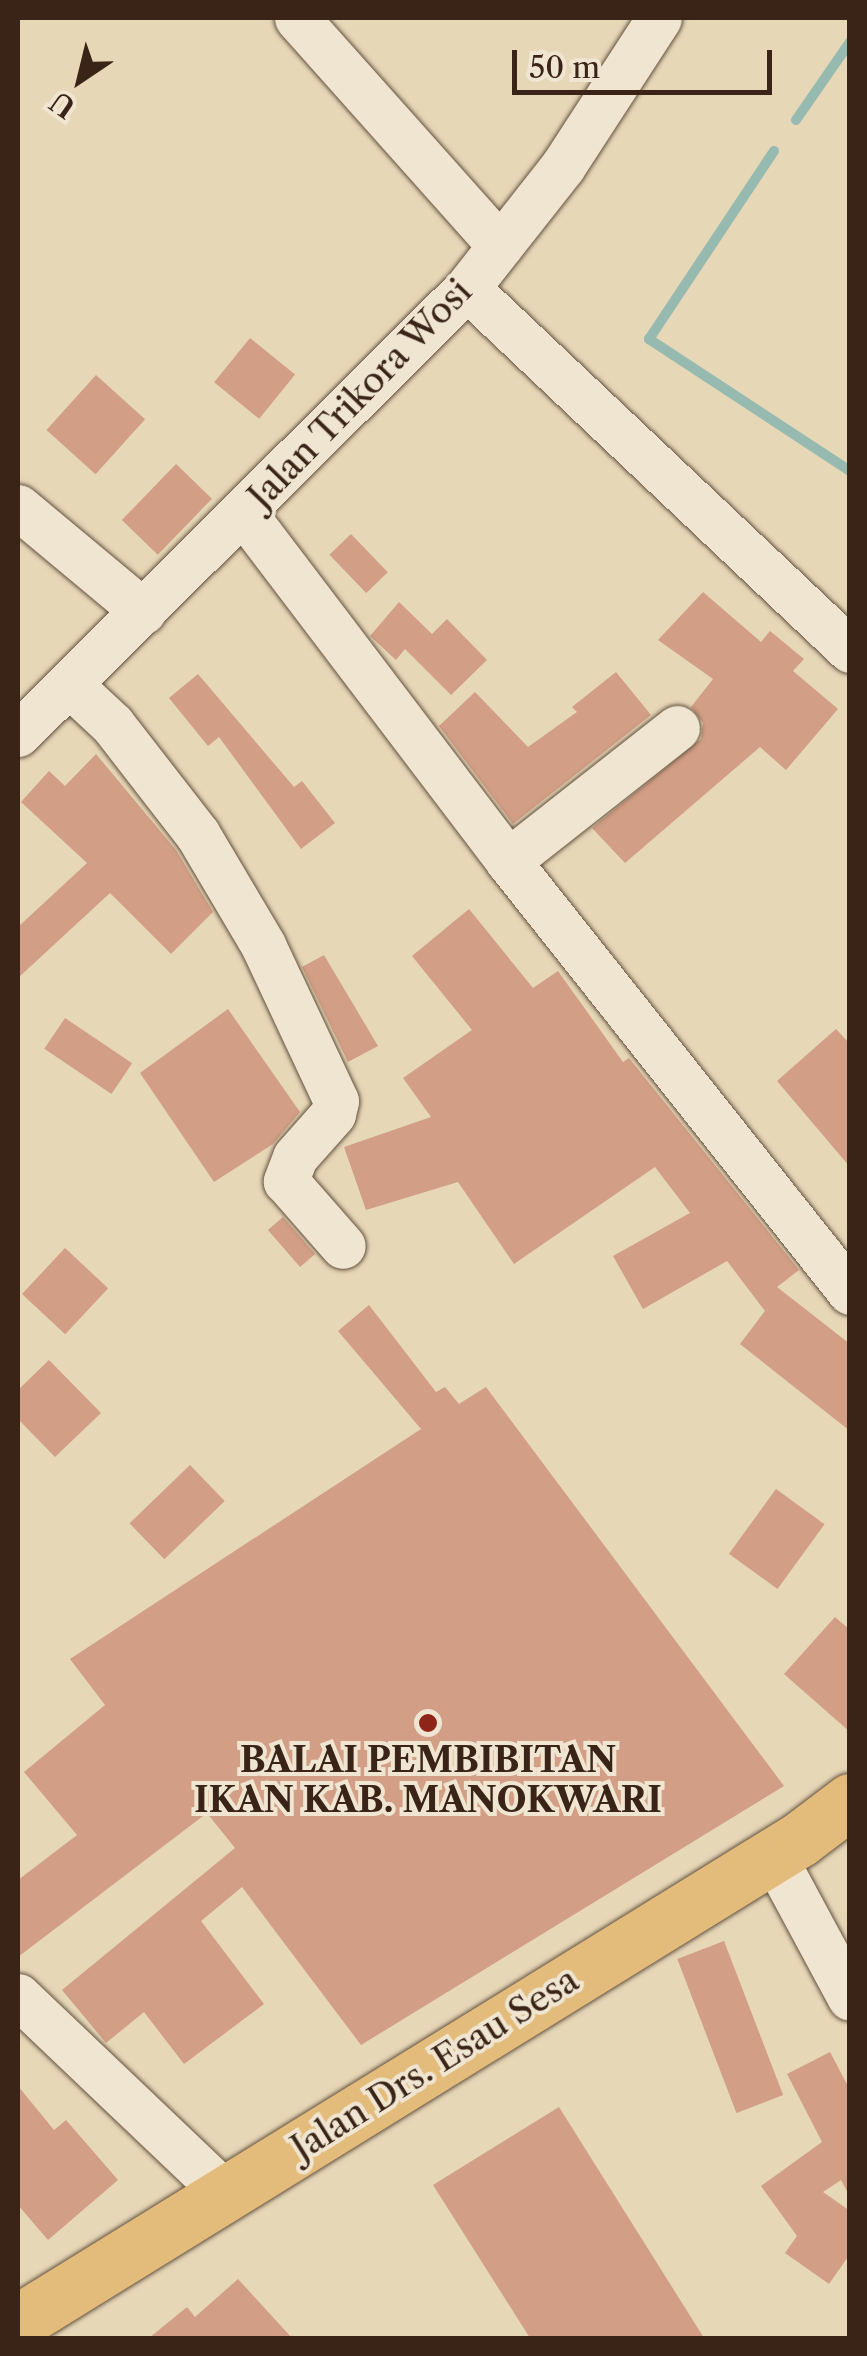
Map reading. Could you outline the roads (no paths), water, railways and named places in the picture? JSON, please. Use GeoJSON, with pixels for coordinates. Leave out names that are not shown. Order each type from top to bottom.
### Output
{"type":"FeatureCollection","features":[{"type":"Feature","properties":{"kind":"highway","name":"Jalan Drs. Esau Sesa"},"geometry":{"type":"LineString","coordinates":[[18,2322],[773,1855],[850,1800]]}},
{"type":"Feature","properties":{"kind":"street"},"geometry":{"type":"LineString","coordinates":[[298,18],[500,246]]}},
{"type":"Feature","properties":{"kind":"street","name":"Jalan Trikora Wosi"},"geometry":{"type":"LineString","coordinates":[[18,734],[467,288],[563,166],[659,18]]}},
{"type":"Feature","properties":{"kind":"street"},"geometry":{"type":"LineString","coordinates":[[467,288],[850,650]]}},
{"type":"Feature","properties":{"kind":"street"},"geometry":{"type":"LineString","coordinates":[[18,507],[144,611]]}},
{"type":"Feature","properties":{"kind":"street"},"geometry":{"type":"LineString","coordinates":[[244,513],[508,862],[850,1292]]}},
{"type":"Feature","properties":{"kind":"street"},"geometry":{"type":"LineString","coordinates":[[69,684],[112,724],[187,820],[263,945],[336,1101],[333,1114],[286,1173],[289,1190],[343,1246]]}},
{"type":"Feature","properties":{"kind":"street"},"geometry":{"type":"LineString","coordinates":[[508,862],[677,728]]}},
{"type":"Feature","properties":{"kind":"street"},"geometry":{"type":"LineString","coordinates":[[773,1855],[850,1998]]}},
{"type":"Feature","properties":{"kind":"street"},"geometry":{"type":"LineString","coordinates":[[18,1996],[227,2196]]}},
{"type":"Feature","properties":{"kind":"waterway"},"geometry":{"type":"LineString","coordinates":[[796,120],[850,42]]}},
{"type":"Feature","properties":{"kind":"waterway"},"geometry":{"type":"LineString","coordinates":[[774,151],[649,339],[850,471]]}},
{"type":"Feature","properties":{"kind":"place","name":"BALAI PEMBIBITAN IKAN KAB. MANOKWARI"},"geometry":{"type":"Point","coordinates":[428,1723]}}]}
